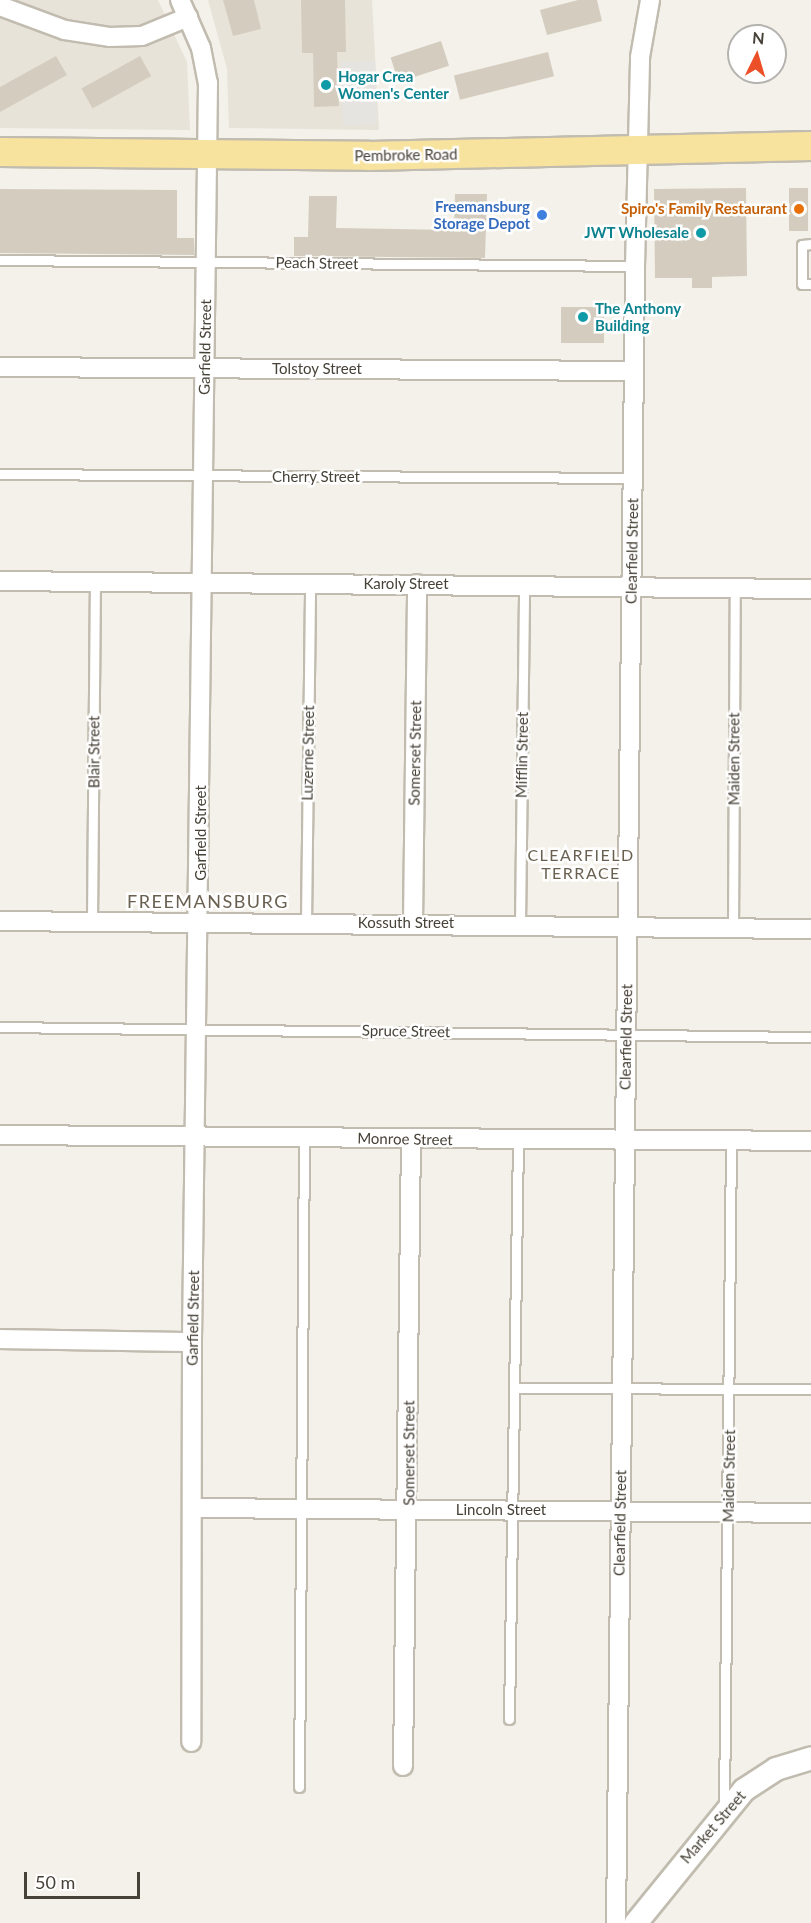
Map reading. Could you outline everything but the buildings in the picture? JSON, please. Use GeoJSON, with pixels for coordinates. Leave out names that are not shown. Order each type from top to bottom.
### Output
{"type":"FeatureCollection","features":[{"type":"Feature","properties":{"kind":"main road","name":"Pembroke Road"},"geometry":{"type":"LineString","coordinates":[[0,152],[208,155],[638,151],[811,146]]}},
{"type":"Feature","properties":{"kind":"street","name":"Garfield Street"},"geometry":{"type":"LineString","coordinates":[[180,0],[207,73],[208,155],[200,922],[192,1342],[191,1742]]}},
{"type":"Feature","properties":{"kind":"street","name":"Clearfield Street"},"geometry":{"type":"LineString","coordinates":[[615,1923],[635,266],[641,42],[650,0]]}},
{"type":"Feature","properties":{"kind":"street"},"geometry":{"type":"LineString","coordinates":[[0,6],[64,30],[110,37],[142,36],[188,17]]}},
{"type":"Feature","properties":{"kind":"street","name":"Tolstoy Street"},"geometry":{"type":"LineString","coordinates":[[0,367],[634,371]]}},
{"type":"Feature","properties":{"kind":"street","name":"Karoly Street"},"geometry":{"type":"LineString","coordinates":[[0,581],[524,585],[811,590]]}},
{"type":"Feature","properties":{"kind":"street","name":"Somerset Street"},"geometry":{"type":"LineString","coordinates":[[413,922],[417,584]]}},
{"type":"Feature","properties":{"kind":"street","name":"Kossuth Street"},"geometry":{"type":"LineString","coordinates":[[0,921],[413,922],[811,929]]}},
{"type":"Feature","properties":{"kind":"street","name":"Monroe Street"},"geometry":{"type":"LineString","coordinates":[[0,1135],[625,1142],[811,1141]]}},
{"type":"Feature","properties":{"kind":"street","name":"Somerset Street"},"geometry":{"type":"LineString","coordinates":[[403,1766],[409,1510],[411,1139]]}},
{"type":"Feature","properties":{"kind":"street"},"geometry":{"type":"LineString","coordinates":[[0,1339],[192,1342]]}},
{"type":"Feature","properties":{"kind":"street","name":"Lincoln Street"},"geometry":{"type":"LineString","coordinates":[[192,1508],[811,1513]]}},
{"type":"Feature","properties":{"kind":"street","name":"Market Street"},"geometry":{"type":"LineString","coordinates":[[636,1923],[724,1811],[765,1774],[811,1758]]}},
{"type":"Feature","properties":{"kind":"lane"},"geometry":{"type":"LineString","coordinates":[[811,244],[802,245],[802,284],[811,284]]}},
{"type":"Feature","properties":{"kind":"lane","name":"Peach Street"},"geometry":{"type":"LineString","coordinates":[[0,260],[635,266]]}},
{"type":"Feature","properties":{"kind":"lane","name":"Cherry Street"},"geometry":{"type":"LineString","coordinates":[[0,474],[633,478]]}},
{"type":"Feature","properties":{"kind":"lane","name":"Blair Street"},"geometry":{"type":"LineString","coordinates":[[92,921],[95,582]]}},
{"type":"Feature","properties":{"kind":"lane","name":"Luzerne Street"},"geometry":{"type":"LineString","coordinates":[[306,922],[310,584]]}},
{"type":"Feature","properties":{"kind":"lane","name":"Mifflin Street"},"geometry":{"type":"LineString","coordinates":[[520,924],[524,585]]}},
{"type":"Feature","properties":{"kind":"lane","name":"Maiden Street"},"geometry":{"type":"LineString","coordinates":[[733,929],[735,589]]}},
{"type":"Feature","properties":{"kind":"lane","name":"Spruce Street"},"geometry":{"type":"LineString","coordinates":[[0,1028],[811,1037]]}},
{"type":"Feature","properties":{"kind":"lane"},"geometry":{"type":"LineString","coordinates":[[299,1787],[298,1509],[304,1138]]}},
{"type":"Feature","properties":{"kind":"lane"},"geometry":{"type":"LineString","coordinates":[[509,1719],[516,1388],[518,1141]]}},
{"type":"Feature","properties":{"kind":"lane","name":"Maiden Street"},"geometry":{"type":"LineString","coordinates":[[724,1811],[731,1141]]}},
{"type":"Feature","properties":{"kind":"lane"},"geometry":{"type":"LineString","coordinates":[[516,1388],[622,1391],[811,1389]]}},
{"type":"Feature","properties":{"kind":"shaded area"},"geometry":{"type":"Polygon","coordinates":[[[0,0],[158,0],[187,62],[190,130],[0,128],[0,0]]]}},
{"type":"Feature","properties":{"kind":"shaded area"},"geometry":{"type":"Polygon","coordinates":[[[208,0],[372,0],[379,130],[229,128],[227,69],[208,0]]]}},
{"type":"Feature","properties":{"kind":"shaded area"},"geometry":{"type":"Polygon","coordinates":[[[375,61],[377,124],[343,125],[341,62],[375,61]]]}},
{"type":"Feature","properties":{"kind":"place","name":"Hogar Crea Women's Center"},"geometry":{"type":"Point","coordinates":[326,85]}},
{"type":"Feature","properties":{"kind":"place","name":"Spiro's Family Restaurant"},"geometry":{"type":"Point","coordinates":[799,209]}},
{"type":"Feature","properties":{"kind":"place","name":"Freemansburg Storage Depot"},"geometry":{"type":"Point","coordinates":[542,215]}},
{"type":"Feature","properties":{"kind":"place","name":"JWT Wholesale"},"geometry":{"type":"Point","coordinates":[701,233]}},
{"type":"Feature","properties":{"kind":"place","name":"The Anthony Building"},"geometry":{"type":"Point","coordinates":[583,317]}},
{"type":"Feature","properties":{"kind":"district","name":"CLEARFIELD TERRACE"},"geometry":{"type":"Point","coordinates":[581,864]}},
{"type":"Feature","properties":{"kind":"district","name":"FREEMANSBURG"},"geometry":{"type":"Point","coordinates":[208,901]}}]}
